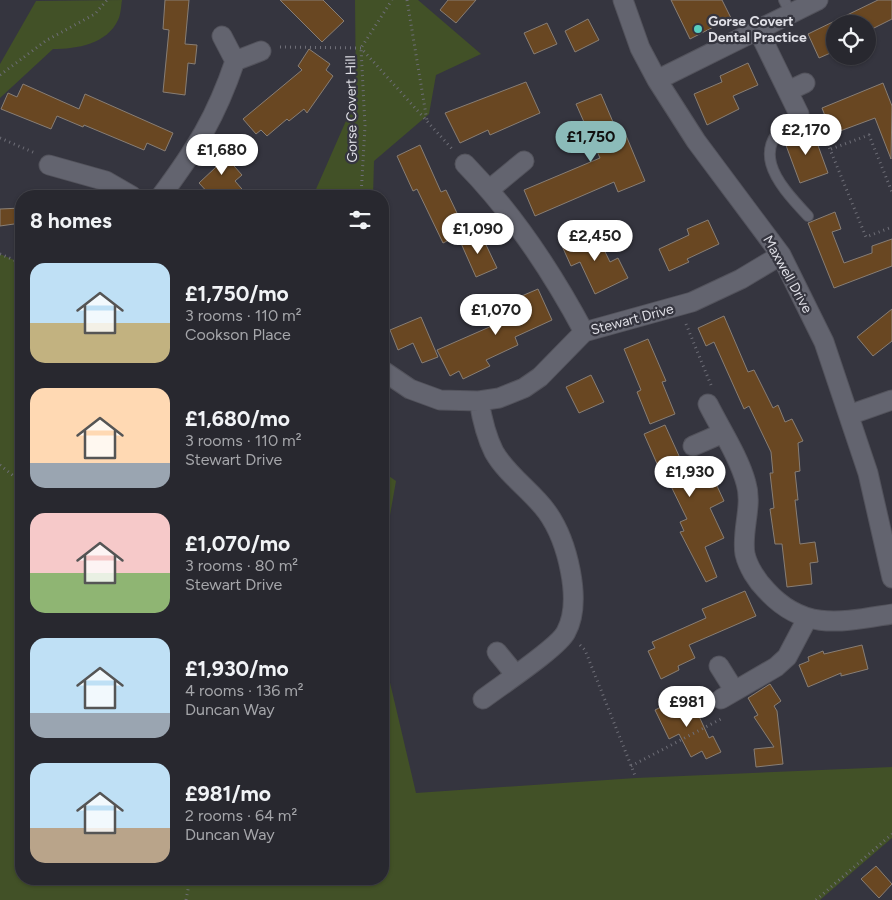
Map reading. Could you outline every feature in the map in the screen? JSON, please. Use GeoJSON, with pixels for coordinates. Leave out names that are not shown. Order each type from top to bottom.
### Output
{"type":"FeatureCollection","features":[{"type":"Feature","properties":{"kind":"street","name":"Maxwell Drive"},"geometry":{"type":"LineString","coordinates":[[624,0],[640,48],[657,80],[696,141],[781,255],[824,342],[868,473],[892,578]]}},
{"type":"Feature","properties":{"kind":"street"},"geometry":{"type":"LineString","coordinates":[[657,80],[760,25],[788,7],[818,0]]}},
{"type":"Feature","properties":{"kind":"street"},"geometry":{"type":"LineString","coordinates":[[760,25],[799,114]]}},
{"type":"Feature","properties":{"kind":"street"},"geometry":{"type":"LineString","coordinates":[[222,36],[236,61]]}},
{"type":"Feature","properties":{"kind":"street"},"geometry":{"type":"LineString","coordinates":[[165,190],[190,156],[210,123],[236,61],[261,51]]}},
{"type":"Feature","properties":{"kind":"street"},"geometry":{"type":"LineString","coordinates":[[788,91],[805,83]]}},
{"type":"Feature","properties":{"kind":"street"},"geometry":{"type":"LineString","coordinates":[[490,189],[524,161]]}},
{"type":"Feature","properties":{"kind":"street"},"geometry":{"type":"LineString","coordinates":[[465,164],[490,189],[561,288],[584,332]]}},
{"type":"Feature","properties":{"kind":"street"},"geometry":{"type":"LineString","coordinates":[[49,165],[106,181],[122,190]]}},
{"type":"Feature","properties":{"kind":"street","name":"Stewart Drive"},"geometry":{"type":"LineString","coordinates":[[389,375],[410,389],[440,400],[479,401],[499,398],[540,378],[584,332],[678,306],[741,279],[781,255]]}},
{"type":"Feature","properties":{"kind":"street"},"geometry":{"type":"LineString","coordinates":[[849,415],[892,400]]}},
{"type":"Feature","properties":{"kind":"street"},"geometry":{"type":"LineString","coordinates":[[479,401],[484,427],[495,453],[548,513],[564,550],[574,585],[573,613],[566,634],[540,657],[483,699]]}},
{"type":"Feature","properties":{"kind":"street"},"geometry":{"type":"LineString","coordinates":[[708,404],[746,483],[748,504],[745,555],[752,571],[774,599],[789,610],[807,619],[836,622],[892,614]]}},
{"type":"Feature","properties":{"kind":"street"},"geometry":{"type":"LineString","coordinates":[[693,446],[723,433]]}},
{"type":"Feature","properties":{"kind":"street"},"geometry":{"type":"LineString","coordinates":[[719,666],[727,694],[782,662],[787,657],[807,619]]}},
{"type":"Feature","properties":{"kind":"street"},"geometry":{"type":"LineString","coordinates":[[497,652],[515,674]]}},
{"type":"Feature","properties":{"kind":"lane"},"geometry":{"type":"LineString","coordinates":[[799,114],[777,131],[770,143],[770,155],[777,180],[808,216]]}},
{"type":"Feature","properties":{"kind":"path"},"geometry":{"type":"LineString","coordinates":[[0,75],[47,40],[95,14],[107,0]]}},
{"type":"Feature","properties":{"kind":"path","name":"Gorse Covert Hill"},"geometry":{"type":"LineString","coordinates":[[361,190],[365,126],[361,48],[392,0]]}},
{"type":"Feature","properties":{"kind":"path"},"geometry":{"type":"LineString","coordinates":[[407,0],[427,122]]}},
{"type":"Feature","properties":{"kind":"path"},"geometry":{"type":"LineString","coordinates":[[261,51],[266,47],[361,48],[465,164]]}},
{"type":"Feature","properties":{"kind":"path"},"geometry":{"type":"LineString","coordinates":[[799,114],[818,119],[866,237],[892,228]]}},
{"type":"Feature","properties":{"kind":"path"},"geometry":{"type":"LineString","coordinates":[[831,149],[869,135],[892,192]]}},
{"type":"Feature","properties":{"kind":"path"},"geometry":{"type":"LineString","coordinates":[[0,138],[36,154],[49,165]]}},
{"type":"Feature","properties":{"kind":"path"},"geometry":{"type":"LineString","coordinates":[[0,254],[15,260]]}},
{"type":"Feature","properties":{"kind":"path"},"geometry":{"type":"LineString","coordinates":[[678,306],[714,392],[708,404]]}},
{"type":"Feature","properties":{"kind":"path"},"geometry":{"type":"LineString","coordinates":[[0,465],[15,477]]}},
{"type":"Feature","properties":{"kind":"path"},"geometry":{"type":"LineString","coordinates":[[566,634],[585,650],[636,778]]}},
{"type":"Feature","properties":{"kind":"path"},"geometry":{"type":"LineString","coordinates":[[630,766],[724,717],[727,694]]}},
{"type":"Feature","properties":{"kind":"path"},"geometry":{"type":"LineString","coordinates":[[816,900],[892,834]]}},
{"type":"Feature","properties":{"kind":"path"},"geometry":{"type":"LineString","coordinates":[[186,900],[189,885]]}},
{"type":"Feature","properties":{"kind":"green space"},"geometry":{"type":"Polygon","coordinates":[[[122,0],[118,20],[107,35],[90,44],[72,48],[53,49],[0,98],[0,64],[36,1],[122,0]]]}},
{"type":"Feature","properties":{"kind":"green space"},"geometry":{"type":"Polygon","coordinates":[[[355,0],[418,0],[481,54],[436,75],[429,114],[374,161],[373,190],[316,190],[356,98],[355,0]]]}},
{"type":"Feature","properties":{"kind":"green space"},"geometry":{"type":"Polygon","coordinates":[[[0,254],[15,260],[15,885],[389,885],[389,678],[416,793],[636,778],[892,767],[892,838],[820,900],[0,900],[0,254]]]}},
{"type":"Feature","properties":{"kind":"green space"},"geometry":{"type":"Polygon","coordinates":[[[389,476],[396,481],[389,521],[389,476]]]}},
{"type":"Feature","properties":{"kind":"building"},"geometry":{"type":"Polygon","coordinates":[[[165,0],[189,0],[185,44],[197,45],[195,64],[188,63],[185,95],[163,92],[169,30],[163,29],[165,0]]]}},
{"type":"Feature","properties":{"kind":"building"},"geometry":{"type":"Polygon","coordinates":[[[280,0],[323,0],[344,21],[322,42],[280,0]]]}},
{"type":"Feature","properties":{"kind":"building"},"geometry":{"type":"Polygon","coordinates":[[[448,0],[476,0],[456,23],[440,10],[448,0]]]}},
{"type":"Feature","properties":{"kind":"building","name":"Gorse Covert Dental Practice"},"geometry":{"type":"Polygon","coordinates":[[[671,0],[722,0],[731,18],[690,39],[671,0]]]}},
{"type":"Feature","properties":{"kind":"building"},"geometry":{"type":"Polygon","coordinates":[[[878,0],[892,0],[892,19],[876,27],[876,15],[847,15],[878,0]]]}},
{"type":"Feature","properties":{"kind":"building"},"geometry":{"type":"Polygon","coordinates":[[[588,19],[599,40],[575,52],[565,31],[588,19]]]}},
{"type":"Feature","properties":{"kind":"building"},"geometry":{"type":"Polygon","coordinates":[[[547,23],[557,44],[534,54],[524,33],[547,23]]]}},
{"type":"Feature","properties":{"kind":"building"},"geometry":{"type":"Polygon","coordinates":[[[826,25],[826,55],[819,58],[808,34],[826,25]]]}},
{"type":"Feature","properties":{"kind":"building"},"geometry":{"type":"Polygon","coordinates":[[[309,49],[330,64],[326,70],[333,76],[307,113],[304,109],[289,121],[287,119],[267,136],[261,130],[256,134],[243,119],[302,70],[298,66],[309,49]]]}},
{"type":"Feature","properties":{"kind":"building"},"geometry":{"type":"Polygon","coordinates":[[[748,63],[758,85],[733,96],[739,109],[707,125],[694,94],[722,82],[720,76],[748,63]]]}},
{"type":"Feature","properties":{"kind":"building"},"geometry":{"type":"Polygon","coordinates":[[[526,82],[540,113],[490,135],[488,130],[460,143],[445,113],[526,82]]]}},
{"type":"Feature","properties":{"kind":"building"},"geometry":{"type":"Polygon","coordinates":[[[883,83],[892,106],[891,159],[875,118],[832,134],[822,108],[883,83]]]}},
{"type":"Feature","properties":{"kind":"building"},"geometry":{"type":"Polygon","coordinates":[[[23,84],[79,109],[85,94],[173,133],[165,151],[147,143],[144,150],[57,116],[51,129],[1,109],[8,93],[17,97],[23,84]]]}},
{"type":"Feature","properties":{"kind":"building"},"geometry":{"type":"Polygon","coordinates":[[[601,94],[619,136],[625,133],[645,181],[618,192],[614,182],[535,216],[524,190],[600,158],[576,104],[601,94]]]}},
{"type":"Feature","properties":{"kind":"building"},"geometry":{"type":"Polygon","coordinates":[[[812,129],[828,173],[800,183],[784,140],[812,129]]]}},
{"type":"Feature","properties":{"kind":"building"},"geometry":{"type":"Polygon","coordinates":[[[219,143],[230,156],[227,158],[242,175],[235,181],[243,190],[205,190],[199,183],[216,167],[206,155],[219,143]]]}},
{"type":"Feature","properties":{"kind":"building"},"geometry":{"type":"Polygon","coordinates":[[[420,145],[441,192],[446,190],[466,232],[443,243],[417,189],[413,191],[397,156],[420,145]]]}},
{"type":"Feature","properties":{"kind":"building"},"geometry":{"type":"Polygon","coordinates":[[[15,208],[15,224],[0,226],[0,209],[15,208]]]}},
{"type":"Feature","properties":{"kind":"building"},"geometry":{"type":"Polygon","coordinates":[[[835,212],[841,229],[832,232],[844,263],[872,253],[872,246],[892,239],[892,266],[834,288],[808,223],[835,212]]]}},
{"type":"Feature","properties":{"kind":"building"},"geometry":{"type":"Polygon","coordinates":[[[708,220],[719,244],[687,259],[689,262],[669,271],[659,249],[689,235],[687,229],[708,220]]]}},
{"type":"Feature","properties":{"kind":"building"},"geometry":{"type":"Polygon","coordinates":[[[595,231],[610,262],[618,258],[628,278],[595,294],[580,262],[571,266],[562,246],[595,231]]]}},
{"type":"Feature","properties":{"kind":"building"},"geometry":{"type":"Polygon","coordinates":[[[480,232],[497,268],[476,277],[460,241],[480,232]]]}},
{"type":"Feature","properties":{"kind":"building"},"geometry":{"type":"Polygon","coordinates":[[[538,289],[552,320],[515,337],[518,345],[486,360],[490,366],[463,379],[459,371],[450,376],[437,350],[510,318],[503,304],[538,289]]]}},
{"type":"Feature","properties":{"kind":"building"},"geometry":{"type":"Polygon","coordinates":[[[892,309],[892,341],[873,356],[857,337],[892,309]]]}},
{"type":"Feature","properties":{"kind":"building"},"geometry":{"type":"Polygon","coordinates":[[[724,316],[748,372],[754,370],[773,408],[778,405],[785,422],[792,419],[803,441],[798,443],[800,471],[795,472],[798,500],[795,500],[800,544],[815,542],[818,562],[810,563],[812,584],[787,587],[782,544],[775,544],[770,509],[774,508],[770,473],[773,473],[771,452],[749,406],[744,409],[714,342],[706,346],[698,328],[724,316]]]}},
{"type":"Feature","properties":{"kind":"building"},"geometry":{"type":"Polygon","coordinates":[[[421,317],[438,357],[422,363],[413,343],[398,350],[390,330],[421,317]]]}},
{"type":"Feature","properties":{"kind":"building"},"geometry":{"type":"Polygon","coordinates":[[[648,339],[666,381],[662,382],[675,414],[650,424],[637,392],[641,390],[624,349],[648,339]]]}},
{"type":"Feature","properties":{"kind":"building"},"geometry":{"type":"Polygon","coordinates":[[[591,375],[604,402],[579,413],[566,387],[591,375]]]}},
{"type":"Feature","properties":{"kind":"building"},"geometry":{"type":"Polygon","coordinates":[[[665,425],[685,469],[705,460],[724,501],[710,508],[724,538],[705,547],[717,577],[706,582],[680,532],[684,531],[680,522],[687,519],[668,480],[665,482],[644,434],[665,425]]]}},
{"type":"Feature","properties":{"kind":"building"},"geometry":{"type":"Polygon","coordinates":[[[745,591],[756,616],[689,645],[695,658],[678,666],[679,670],[661,679],[648,651],[655,648],[652,642],[706,618],[702,609],[745,591]]]}},
{"type":"Feature","properties":{"kind":"building"},"geometry":{"type":"Polygon","coordinates":[[[862,645],[868,669],[841,676],[841,673],[808,687],[799,665],[809,661],[808,657],[823,651],[824,654],[862,645]]]}},
{"type":"Feature","properties":{"kind":"building"},"geometry":{"type":"Polygon","coordinates":[[[770,684],[781,701],[774,706],[777,711],[783,764],[756,767],[754,749],[774,747],[754,717],[758,715],[748,698],[770,684]]]}},
{"type":"Feature","properties":{"kind":"building"},"geometry":{"type":"Polygon","coordinates":[[[683,696],[693,716],[698,714],[709,738],[713,736],[721,752],[706,759],[702,751],[691,757],[679,734],[669,739],[655,710],[683,696]]]}},
{"type":"Feature","properties":{"kind":"building"},"geometry":{"type":"Polygon","coordinates":[[[876,866],[892,884],[879,898],[861,879],[876,866]]]}},
{"type":"Feature","properties":{"kind":"place","name":"Gorse Covert Dental Practice"},"geometry":{"type":"Point","coordinates":[698,29]}}]}
